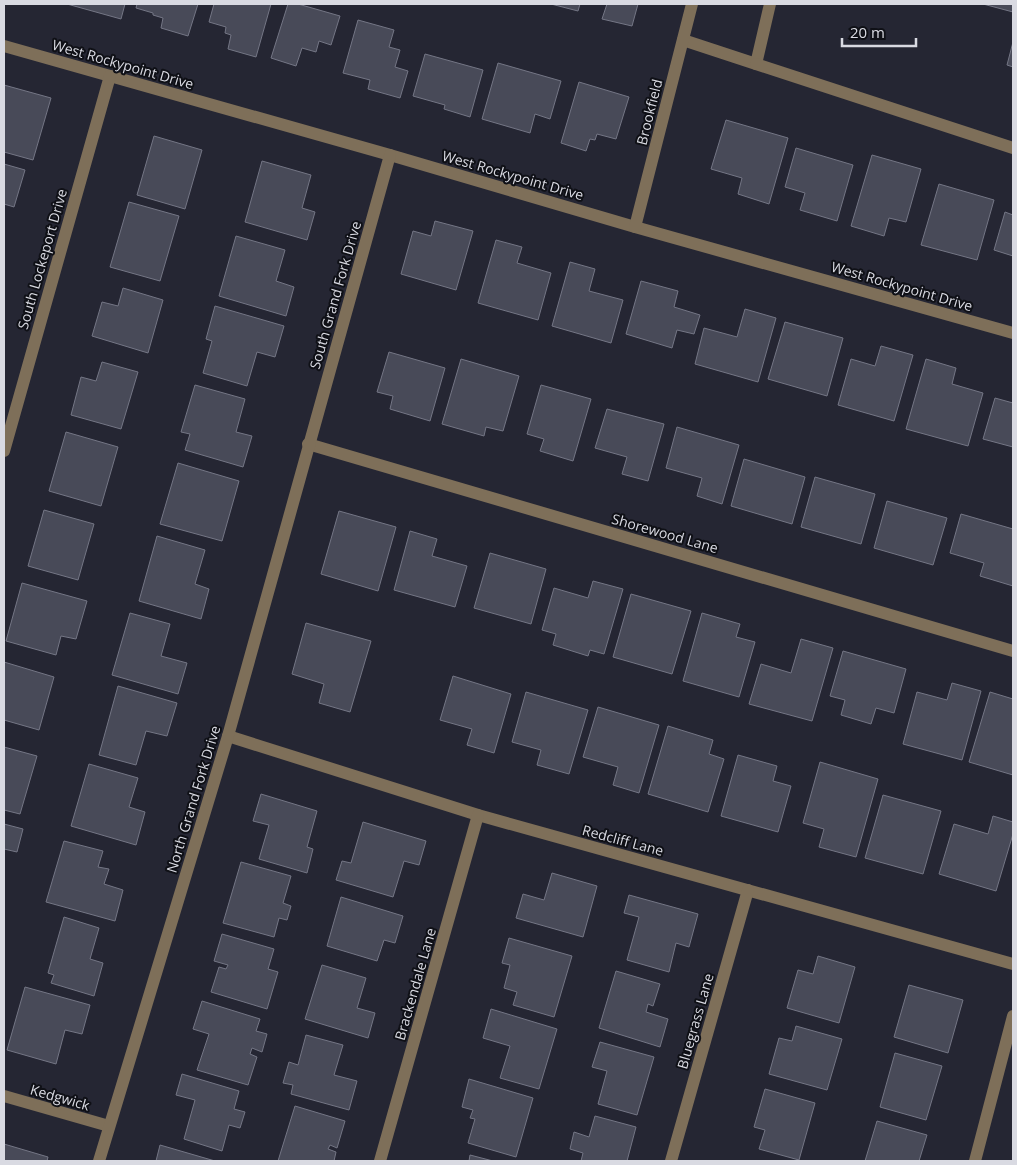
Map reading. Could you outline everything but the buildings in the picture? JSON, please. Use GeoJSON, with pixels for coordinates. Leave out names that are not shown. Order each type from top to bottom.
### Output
{"type":"FeatureCollection","features":[{"type":"Feature","properties":{"kind":"street","name":"Brookfield"},"geometry":{"type":"LineString","coordinates":[[635,227],[692,4]]}},
{"type":"Feature","properties":{"kind":"street"},"geometry":{"type":"LineString","coordinates":[[756,64],[770,4]]}},
{"type":"Feature","properties":{"kind":"street"},"geometry":{"type":"LineString","coordinates":[[683,40],[1013,148]]}},
{"type":"Feature","properties":{"kind":"street","name":"West Rockypoint Drive"},"geometry":{"type":"LineString","coordinates":[[4,46],[1013,333]]}},
{"type":"Feature","properties":{"kind":"street","name":"South Lockeport Drive"},"geometry":{"type":"LineString","coordinates":[[4,451],[110,76]]}},
{"type":"Feature","properties":{"kind":"street","name":"South Grand Fork Drive"},"geometry":{"type":"LineString","coordinates":[[308,444],[390,155]]}},
{"type":"Feature","properties":{"kind":"street","name":"Shorewood Lane"},"geometry":{"type":"LineString","coordinates":[[308,444],[1013,651]]}},
{"type":"Feature","properties":{"kind":"street","name":"North Grand Fork Drive"},"geometry":{"type":"LineString","coordinates":[[99,1161],[228,736],[308,444]]}},
{"type":"Feature","properties":{"kind":"street","name":"Redcliff Lane"},"geometry":{"type":"LineString","coordinates":[[228,736],[478,815],[1013,964]]}},
{"type":"Feature","properties":{"kind":"street","name":"Brackendale Lane"},"geometry":{"type":"LineString","coordinates":[[380,1161],[478,815]]}},
{"type":"Feature","properties":{"kind":"street","name":"Bluegrass Lane"},"geometry":{"type":"LineString","coordinates":[[671,1161],[748,890]]}},
{"type":"Feature","properties":{"kind":"street"},"geometry":{"type":"LineString","coordinates":[[975,1161],[1013,1016]]}},
{"type":"Feature","properties":{"kind":"street","name":"Kedgwick"},"geometry":{"type":"LineString","coordinates":[[4,1096],[109,1126]]}}]}
